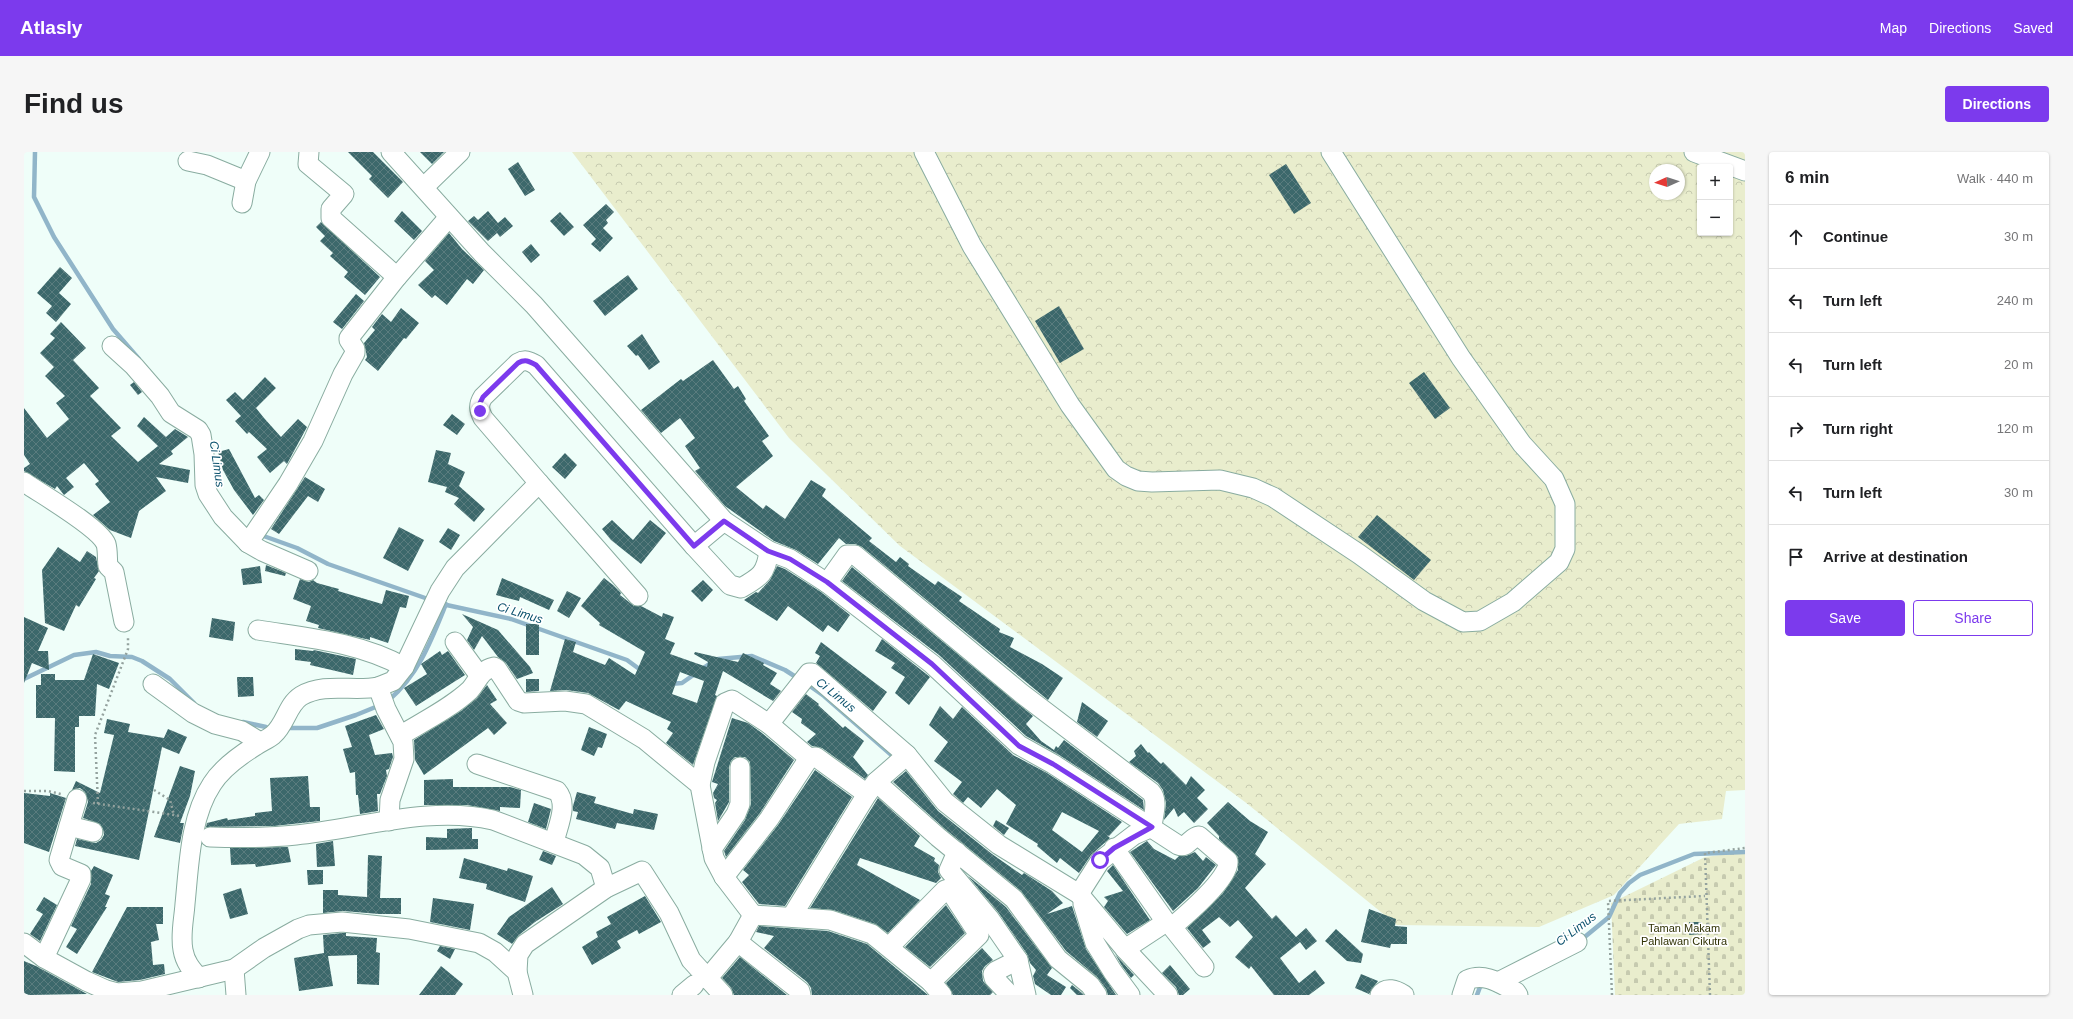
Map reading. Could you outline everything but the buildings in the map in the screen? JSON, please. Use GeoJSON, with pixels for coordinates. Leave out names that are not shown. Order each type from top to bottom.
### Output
{"type":"FeatureCollection","features":[{"type":"Feature","properties":{"kind":"street"},"geometry":{"type":"LineString","coordinates":[[242,203],[246,181],[260,152]]}},
{"type":"Feature","properties":{"kind":"street"},"geometry":{"type":"LineString","coordinates":[[308,152],[308,164],[344,194],[331,209],[331,218],[397,277]]}},
{"type":"Feature","properties":{"kind":"street"},"geometry":{"type":"LineString","coordinates":[[391,152],[450,217],[534,305],[724,521],[768,551],[790,559],[827,582],[932,664],[1019,746],[1053,764],[1181,847],[1199,836],[1228,861],[1228,869],[1202,900],[1169,924],[1125,949]]}},
{"type":"Feature","properties":{"kind":"street"},"geometry":{"type":"LineString","coordinates":[[424,187],[460,152]]}},
{"type":"Feature","properties":{"kind":"street"},"geometry":{"type":"LineString","coordinates":[[924,152],[972,246],[1070,405],[1116,469],[1126,476],[1138,481],[1220,480],[1253,488],[1273,497],[1359,554],[1424,601],[1451,617],[1463,622],[1480,621],[1513,602],[1559,562],[1565,549],[1565,504],[1554,479],[1522,444],[1461,358],[1331,152]]}},
{"type":"Feature","properties":{"kind":"street"},"geometry":{"type":"LineString","coordinates":[[1694,152],[1745,171]]}},
{"type":"Feature","properties":{"kind":"street"},"geometry":{"type":"LineString","coordinates":[[188,161],[207,165],[246,181]]}},
{"type":"Feature","properties":{"kind":"street"},"geometry":{"type":"LineString","coordinates":[[248,543],[292,478],[313,441],[343,374],[355,353],[355,349],[349,342],[349,338],[397,277],[450,217]]}},
{"type":"Feature","properties":{"kind":"street"},"geometry":{"type":"LineString","coordinates":[[112,346],[134,366],[160,396],[171,413],[198,430],[201,435],[204,454],[204,478],[208,494],[223,517],[248,543],[262,552],[308,571]]}},
{"type":"Feature","properties":{"kind":"street"},"geometry":{"type":"LineString","coordinates":[[638,596],[483,418],[480,411],[480,403],[483,397],[523,360],[530,361],[536,365],[694,546],[730,585],[741,588],[758,578],[767,566],[768,551]]}},
{"type":"Feature","properties":{"kind":"street"},"geometry":{"type":"LineString","coordinates":[[24,482],[94,530],[104,541],[108,566],[114,572],[117,583],[124,622]]}},
{"type":"Feature","properties":{"kind":"street"},"geometry":{"type":"LineString","coordinates":[[199,978],[188,966],[183,950],[182,934],[188,874],[197,818],[212,783],[238,757],[273,735],[284,721],[291,706],[300,696],[315,690],[336,687],[363,690],[378,687],[393,681],[404,667],[440,591],[455,568],[539,483]]}},
{"type":"Feature","properties":{"kind":"street"},"geometry":{"type":"LineString","coordinates":[[694,546],[724,521]]}},
{"type":"Feature","properties":{"kind":"street"},"geometry":{"type":"LineString","coordinates":[[827,582],[848,555],[855,555],[1021,693],[1151,792],[1155,796],[1152,827]]}},
{"type":"Feature","properties":{"kind":"street"},"geometry":{"type":"LineString","coordinates":[[258,630],[361,648],[385,656],[404,667]]}},
{"type":"Feature","properties":{"kind":"street"},"geometry":{"type":"LineString","coordinates":[[455,642],[479,675]]}},
{"type":"Feature","properties":{"kind":"street"},"geometry":{"type":"LineString","coordinates":[[401,735],[471,689],[479,675],[490,668],[497,669],[518,701],[524,703],[565,701],[586,704],[644,738],[700,785]]}},
{"type":"Feature","properties":{"kind":"street"},"geometry":{"type":"LineString","coordinates":[[769,724],[809,673],[812,672],[907,755],[944,802],[999,845],[1079,894],[1125,949],[1168,995]]}},
{"type":"Feature","properties":{"kind":"street"},"geometry":{"type":"LineString","coordinates":[[153,684],[193,714],[215,724],[242,731],[260,742]]}},
{"type":"Feature","properties":{"kind":"street"},"geometry":{"type":"LineString","coordinates":[[378,687],[391,720],[401,735],[404,759],[390,800],[389,821]]}},
{"type":"Feature","properties":{"kind":"street"},"geometry":{"type":"LineString","coordinates":[[753,915],[724,877],[714,858],[700,785],[705,762],[725,703],[732,700],[769,724],[809,758],[816,757],[872,788],[957,852],[1014,898],[1058,959],[1090,992],[1113,972]]}},
{"type":"Feature","properties":{"kind":"street"},"geometry":{"type":"LineString","coordinates":[[792,916],[872,788],[907,755]]}},
{"type":"Feature","properties":{"kind":"street"},"geometry":{"type":"LineString","coordinates":[[724,877],[769,819],[809,758]]}},
{"type":"Feature","properties":{"kind":"street"},"geometry":{"type":"LineString","coordinates":[[477,764],[557,791],[562,797],[563,805],[554,843]]}},
{"type":"Feature","properties":{"kind":"street"},"geometry":{"type":"LineString","coordinates":[[712,849],[736,814],[740,804],[740,767]]}},
{"type":"Feature","properties":{"kind":"street"},"geometry":{"type":"LineString","coordinates":[[44,958],[81,879],[81,874],[59,863],[77,798]]}},
{"type":"Feature","properties":{"kind":"street"},"geometry":{"type":"LineString","coordinates":[[210,837],[246,838],[296,835],[389,821],[460,815],[477,816],[493,820],[584,855],[594,861],[600,868],[606,888]]}},
{"type":"Feature","properties":{"kind":"street"},"geometry":{"type":"LineString","coordinates":[[69,826],[93,832]]}},
{"type":"Feature","properties":{"kind":"street"},"geometry":{"type":"LineString","coordinates":[[1130,995],[1113,972],[1095,943],[1079,894],[1100,860],[1114,848],[1152,827]]}},
{"type":"Feature","properties":{"kind":"street"},"geometry":{"type":"LineString","coordinates":[[1114,848],[1169,924],[1204,967]]}},
{"type":"Feature","properties":{"kind":"street"},"geometry":{"type":"LineString","coordinates":[[957,852],[949,870],[989,918],[1018,960],[1026,995]]}},
{"type":"Feature","properties":{"kind":"street"},"geometry":{"type":"LineString","coordinates":[[523,995],[517,972],[518,955],[525,944],[606,888],[642,871],[669,913],[691,960],[694,986]]}},
{"type":"Feature","properties":{"kind":"street"},"geometry":{"type":"LineString","coordinates":[[753,915],[792,916],[830,920],[872,934],[889,947],[936,989],[978,938],[978,932],[952,892],[945,890],[889,947]]}},
{"type":"Feature","properties":{"kind":"street"},"geometry":{"type":"LineString","coordinates":[[694,986],[738,942],[753,915]]}},
{"type":"Feature","properties":{"kind":"street"},"geometry":{"type":"LineString","coordinates":[[24,943],[44,958],[86,981],[117,993],[142,991],[234,969],[264,948],[298,929],[309,925],[342,922],[409,930],[479,943],[495,952],[517,972]]}},
{"type":"Feature","properties":{"kind":"street"},"geometry":{"type":"LineString","coordinates":[[738,942],[800,991],[801,995]]}},
{"type":"Feature","properties":{"kind":"street"},"geometry":{"type":"LineString","coordinates":[[1498,982],[1577,942]]}},
{"type":"Feature","properties":{"kind":"street"},"geometry":{"type":"LineString","coordinates":[[1010,995],[994,978],[993,974],[1018,960]]}},
{"type":"Feature","properties":{"kind":"street"},"geometry":{"type":"LineString","coordinates":[[234,969],[236,995]]}},
{"type":"Feature","properties":{"kind":"street"},"geometry":{"type":"LineString","coordinates":[[1462,995],[1465,982],[1473,977],[1482,977],[1498,982],[1516,992],[1518,995]]}},
{"type":"Feature","properties":{"kind":"street"},"geometry":{"type":"LineString","coordinates":[[694,986],[723,995]]}},
{"type":"Feature","properties":{"kind":"street"},"geometry":{"type":"LineString","coordinates":[[1380,995],[1384,990],[1388,989],[1404,995]]}},
{"type":"Feature","properties":{"kind":"path"},"geometry":{"type":"LineString","coordinates":[[98,804],[95,735],[128,649],[128,638],[124,622]]}},
{"type":"Feature","properties":{"kind":"path"},"geometry":{"type":"LineString","coordinates":[[154,790],[170,800],[174,815]]}},
{"type":"Feature","properties":{"kind":"path"},"geometry":{"type":"LineString","coordinates":[[24,791],[48,791],[98,804],[197,818]]}},
{"type":"Feature","properties":{"kind":"path"},"geometry":{"type":"LineString","coordinates":[[1710,995],[1705,896],[1705,853],[1745,848]]}},
{"type":"Feature","properties":{"kind":"path"},"geometry":{"type":"LineString","coordinates":[[1612,995],[1608,901],[1705,896]]}},
{"type":"Feature","properties":{"kind":"green space"},"geometry":{"type":"Polygon","coordinates":[[[572,152],[1745,152],[1745,790],[1726,791],[1722,819],[1679,824],[1614,895],[1539,927],[1397,925],[1245,802],[900,546],[789,438],[572,152]]]}},
{"type":"Feature","properties":{"kind":"green space","name":"Taman Makam Pahlawan Cikutra"},"geometry":{"type":"Polygon","coordinates":[[[1745,852],[1745,995],[1615,995],[1611,903],[1705,857],[1745,852]]]}},
{"type":"Feature","properties":{"kind":"waterway","name":"Ci Limus"},"geometry":{"type":"LineString","coordinates":[[35,152],[34,197],[54,237],[113,329],[139,359]]}},
{"type":"Feature","properties":{"kind":"waterway","name":"Ci Limus"},"geometry":{"type":"LineString","coordinates":[[258,534],[297,548],[328,564],[428,599]]}},
{"type":"Feature","properties":{"kind":"waterway","name":"Ci Limus"},"geometry":{"type":"LineString","coordinates":[[442,604],[511,619],[627,660],[642,671]]}},
{"type":"Feature","properties":{"kind":"waterway"},"geometry":{"type":"LineString","coordinates":[[389,700],[416,668],[429,644],[446,604]]}},
{"type":"Feature","properties":{"kind":"waterway"},"geometry":{"type":"LineString","coordinates":[[24,679],[74,655],[96,652],[110,656],[132,657],[142,661],[170,679],[194,703]]}},
{"type":"Feature","properties":{"kind":"waterway","name":"Ci Limus"},"geometry":{"type":"LineString","coordinates":[[718,659],[752,656],[785,670],[799,679]]}},
{"type":"Feature","properties":{"kind":"waterway","name":"Ci Limus"},"geometry":{"type":"LineString","coordinates":[[670,684],[682,683],[712,662]]}},
{"type":"Feature","properties":{"kind":"waterway","name":"Ci Limus"},"geometry":{"type":"LineString","coordinates":[[807,684],[824,696],[896,759]]}},
{"type":"Feature","properties":{"kind":"waterway"},"geometry":{"type":"LineString","coordinates":[[289,728],[317,728],[378,706]]}},
{"type":"Feature","properties":{"kind":"waterway"},"geometry":{"type":"LineString","coordinates":[[243,722],[266,727]]}},
{"type":"Feature","properties":{"kind":"waterway","name":"Ci Limus"},"geometry":{"type":"LineString","coordinates":[[1581,940],[1609,917],[1620,893],[1629,883],[1640,875],[1694,854],[1745,852]]}},
{"type":"Feature","properties":{"kind":"waterway","name":"Ci Limus"},"geometry":{"type":"LineString","coordinates":[[1477,995],[1480,987],[1485,984]]}},
{"type":"Feature","properties":{"kind":"route"},"geometry":{"type":"LineString","coordinates":[[480,411],[480,403],[483,397],[518,363],[523,360],[530,361],[536,365],[694,546],[724,521],[768,551],[790,559],[827,582],[932,664],[1019,746],[1053,764],[1152,827],[1134,835],[1114,848],[1100,860]]}}]}
